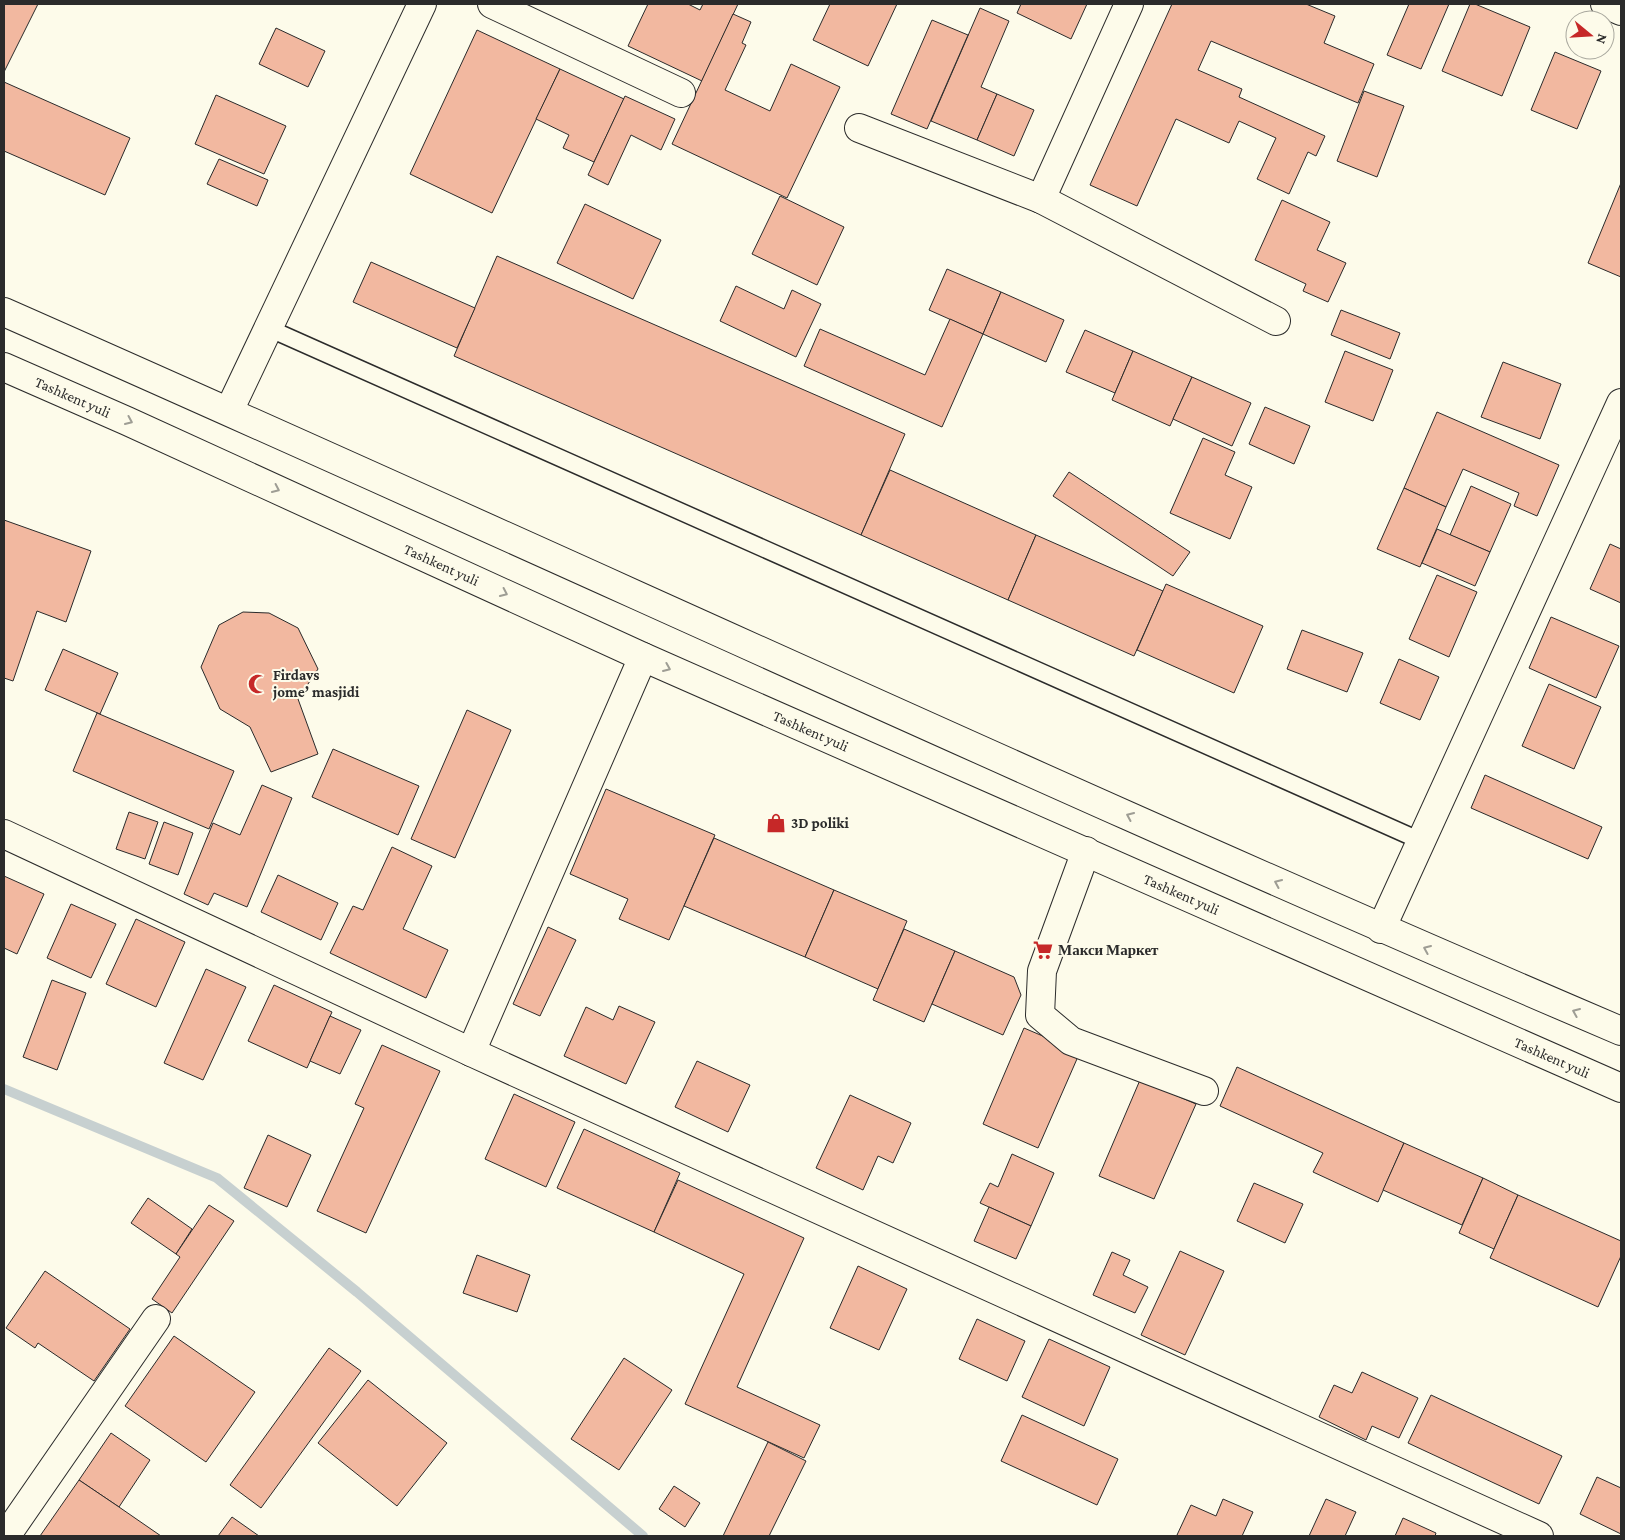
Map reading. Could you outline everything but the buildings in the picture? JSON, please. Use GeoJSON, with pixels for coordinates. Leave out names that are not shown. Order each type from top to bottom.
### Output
{"type":"FeatureCollection","features":[{"type":"Feature","properties":{"kind":"main road"},"geometry":{"type":"LineString","coordinates":[[229,411],[422,4]]}},
{"type":"Feature","properties":{"kind":"main road"},"geometry":{"type":"LineString","coordinates":[[492,4],[681,92]]}},
{"type":"Feature","properties":{"kind":"main road"},"geometry":{"type":"LineString","coordinates":[[1041,199],[1129,4]]}},
{"type":"Feature","properties":{"kind":"main road"},"geometry":{"type":"LineString","coordinates":[[1605,4],[1621,11]]}},
{"type":"Feature","properties":{"kind":"main road"},"geometry":{"type":"LineString","coordinates":[[858,128],[1041,199],[1276,321]]}},
{"type":"Feature","properties":{"kind":"main road"},"geometry":{"type":"LineString","coordinates":[[4,312],[229,411],[1380,929],[1621,1032]]}},
{"type":"Feature","properties":{"kind":"main road","name":"Tashkent yuli"},"geometry":{"type":"LineString","coordinates":[[4,367],[127,421],[643,657],[1621,1088]]}},
{"type":"Feature","properties":{"kind":"main road"},"geometry":{"type":"LineString","coordinates":[[1380,929],[1621,403]]}},
{"type":"Feature","properties":{"kind":"main road"},"geometry":{"type":"LineString","coordinates":[[471,1052],[643,657]]}},
{"type":"Feature","properties":{"kind":"main road"},"geometry":{"type":"LineString","coordinates":[[4,834],[471,1052],[1539,1536]]}},
{"type":"Feature","properties":{"kind":"main road"},"geometry":{"type":"LineString","coordinates":[[1086,851],[1042,971],[1040,1015],[1071,1041],[1204,1091]]}},
{"type":"Feature","properties":{"kind":"main road"},"geometry":{"type":"LineString","coordinates":[[6,1536],[156,1319]]}},
{"type":"Feature","properties":{"kind":"lane"},"geometry":{"type":"LineString","coordinates":[[268,328],[1421,841]]}},
{"type":"Feature","properties":{"kind":"waterway"},"geometry":{"type":"LineString","coordinates":[[4,1089],[217,1178],[357,1292],[643,1536]]}},
{"type":"Feature","properties":{"kind":"place","name":"Firdavs jome’ masjidi"},"geometry":{"type":"Point","coordinates":[258,684]}},
{"type":"Feature","properties":{"kind":"place","name":"3D poliki"},"geometry":{"type":"Point","coordinates":[776,823]}},
{"type":"Feature","properties":{"kind":"place","name":"Макси Маркет"},"geometry":{"type":"Point","coordinates":[1043,950]}}]}
